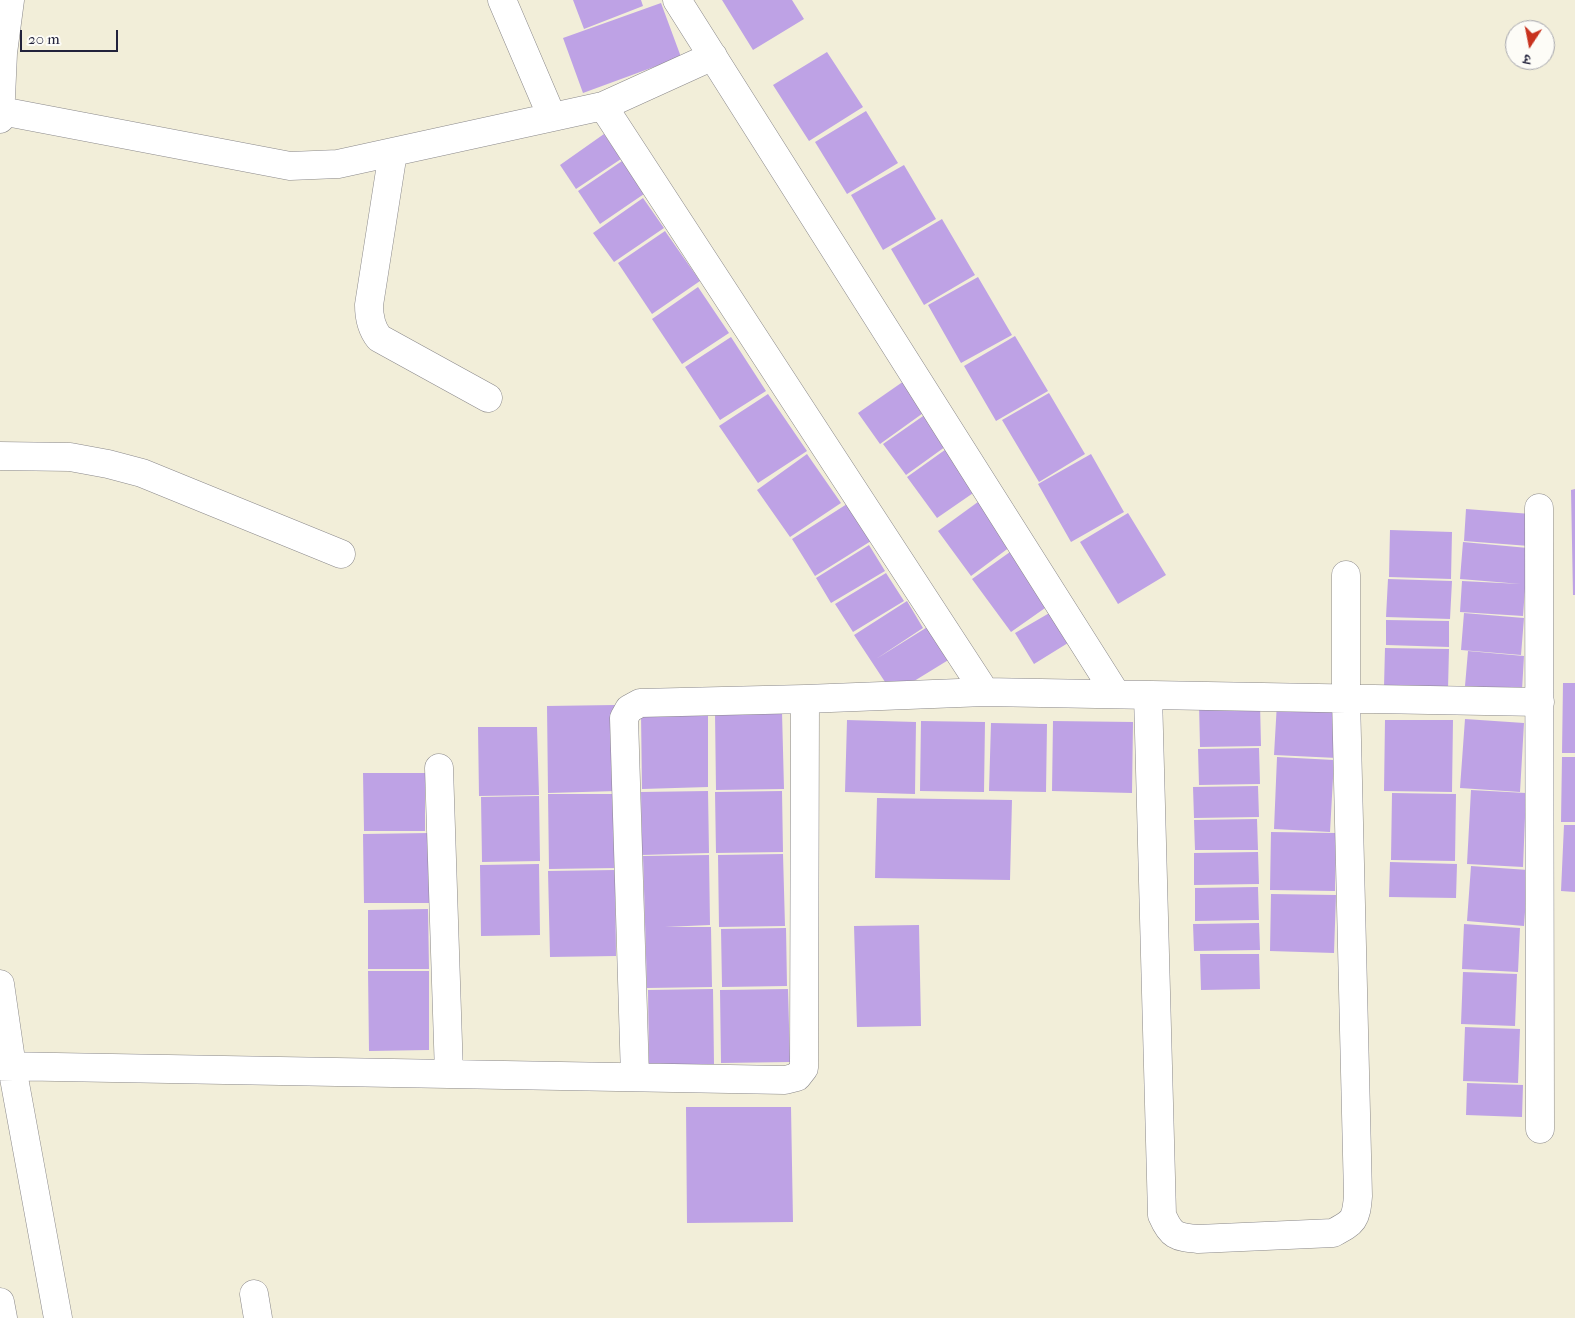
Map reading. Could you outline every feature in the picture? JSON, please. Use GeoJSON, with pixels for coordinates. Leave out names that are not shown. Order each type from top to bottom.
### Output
{"type":"FeatureCollection","features":[{"type":"Feature","properties":{"kind":"street"},"geometry":{"type":"LineString","coordinates":[[10,0],[2,53],[0,115],[290,166],[338,164],[603,106],[713,56]]}},
{"type":"Feature","properties":{"kind":"street"},"geometry":{"type":"LineString","coordinates":[[502,0],[552,117]]}},
{"type":"Feature","properties":{"kind":"street"},"geometry":{"type":"LineString","coordinates":[[677,0],[1116,694]]}},
{"type":"Feature","properties":{"kind":"street"},"geometry":{"type":"LineString","coordinates":[[603,106],[985,692]]}},
{"type":"Feature","properties":{"kind":"street"},"geometry":{"type":"LineString","coordinates":[[393,152],[369,305],[369,316],[373,330],[379,338],[488,398]]}},
{"type":"Feature","properties":{"kind":"street"},"geometry":{"type":"LineString","coordinates":[[0,456],[70,457],[142,473],[342,554]]}},
{"type":"Feature","properties":{"kind":"street"},"geometry":{"type":"LineString","coordinates":[[1539,508],[1540,1129]]}},
{"type":"Feature","properties":{"kind":"street"},"geometry":{"type":"LineString","coordinates":[[1148,696],[1162,1216],[1168,1229],[1179,1237],[1198,1239],[1333,1233],[1350,1224],[1356,1211],[1358,1196],[1346,698],[1346,575]]}},
{"type":"Feature","properties":{"kind":"street"},"geometry":{"type":"LineString","coordinates":[[635,1077],[624,718],[629,709],[640,703],[985,692],[1540,702]]}},
{"type":"Feature","properties":{"kind":"street"},"geometry":{"type":"LineString","coordinates":[[6,1066],[785,1080],[797,1077],[804,1068],[805,699]]}},
{"type":"Feature","properties":{"kind":"street"},"geometry":{"type":"LineString","coordinates":[[440,768],[449,1074]]}},
{"type":"Feature","properties":{"kind":"street"},"geometry":{"type":"LineString","coordinates":[[0,984],[6,1066],[58,1318]]}},
{"type":"Feature","properties":{"kind":"street"},"geometry":{"type":"LineString","coordinates":[[0,1302],[3,1318]]}},
{"type":"Feature","properties":{"kind":"building"},"geometry":{"type":"Polygon","coordinates":[[[573,0],[641,0],[643,6],[584,29],[573,0]]]}},
{"type":"Feature","properties":{"kind":"building"},"geometry":{"type":"Polygon","coordinates":[[[722,0],[792,0],[804,19],[753,50],[722,0]]]}},
{"type":"Feature","properties":{"kind":"building"},"geometry":{"type":"Polygon","coordinates":[[[661,3],[681,57],[583,93],[563,38],[661,3]]]}},
{"type":"Feature","properties":{"kind":"building"},"geometry":{"type":"Polygon","coordinates":[[[827,52],[863,107],[809,141],[773,85],[827,52]]]}},
{"type":"Feature","properties":{"kind":"building"},"geometry":{"type":"Polygon","coordinates":[[[866,111],[898,163],[847,194],[815,142],[866,111]]]}},
{"type":"Feature","properties":{"kind":"building"},"geometry":{"type":"Polygon","coordinates":[[[604,134],[621,159],[576,189],[560,165],[604,134]]]}},
{"type":"Feature","properties":{"kind":"building"},"geometry":{"type":"Polygon","coordinates":[[[622,161],[644,194],[600,224],[578,191],[622,161]]]}},
{"type":"Feature","properties":{"kind":"building"},"geometry":{"type":"Polygon","coordinates":[[[904,165],[936,219],[883,250],[851,195],[904,165]]]}},
{"type":"Feature","properties":{"kind":"building"},"geometry":{"type":"Polygon","coordinates":[[[643,198],[664,228],[614,262],[593,233],[643,198]]]}},
{"type":"Feature","properties":{"kind":"building"},"geometry":{"type":"Polygon","coordinates":[[[942,219],[975,275],[924,305],[891,249],[942,219]]]}},
{"type":"Feature","properties":{"kind":"building"},"geometry":{"type":"Polygon","coordinates":[[[665,231],[700,281],[652,314],[618,263],[665,231]]]}},
{"type":"Feature","properties":{"kind":"building"},"geometry":{"type":"Polygon","coordinates":[[[978,277],[1012,335],[961,363],[928,305],[978,277]]]}},
{"type":"Feature","properties":{"kind":"building"},"geometry":{"type":"Polygon","coordinates":[[[698,287],[729,333],[682,364],[652,319],[698,287]]]}},
{"type":"Feature","properties":{"kind":"building"},"geometry":{"type":"Polygon","coordinates":[[[1015,336],[1048,391],[996,421],[964,366],[1015,336]]]}},
{"type":"Feature","properties":{"kind":"building"},"geometry":{"type":"Polygon","coordinates":[[[731,337],[766,391],[720,420],[685,367],[731,337]]]}},
{"type":"Feature","properties":{"kind":"building"},"geometry":{"type":"Polygon","coordinates":[[[904,381],[926,411],[880,444],[858,413],[904,381]]]}},
{"type":"Feature","properties":{"kind":"building"},"geometry":{"type":"Polygon","coordinates":[[[1049,393],[1085,454],[1039,482],[1002,420],[1049,393]]]}},
{"type":"Feature","properties":{"kind":"building"},"geometry":{"type":"Polygon","coordinates":[[[768,394],[807,451],[758,483],[719,426],[768,394]]]}},
{"type":"Feature","properties":{"kind":"building"},"geometry":{"type":"Polygon","coordinates":[[[926,414],[949,444],[906,475],[883,444],[926,414]]]}},
{"type":"Feature","properties":{"kind":"building"},"geometry":{"type":"Polygon","coordinates":[[[949,447],[979,489],[937,518],[907,477],[949,447]]]}},
{"type":"Feature","properties":{"kind":"building"},"geometry":{"type":"Polygon","coordinates":[[[807,454],[841,503],[790,537],[757,490],[807,454]]]}},
{"type":"Feature","properties":{"kind":"building"},"geometry":{"type":"Polygon","coordinates":[[[1091,454],[1124,512],[1071,542],[1038,484],[1091,454]]]}},
{"type":"Feature","properties":{"kind":"building"},"geometry":{"type":"Polygon","coordinates":[[[1575,489],[1575,595],[1573,595],[1571,490],[1575,489]]]}},
{"type":"Feature","properties":{"kind":"building"},"geometry":{"type":"Polygon","coordinates":[[[982,499],[1014,544],[971,576],[938,531],[982,499]]]}},
{"type":"Feature","properties":{"kind":"building"},"geometry":{"type":"Polygon","coordinates":[[[847,504],[871,541],[815,576],[792,539],[847,504]]]}},
{"type":"Feature","properties":{"kind":"building"},"geometry":{"type":"Polygon","coordinates":[[[1466,509],[1531,514],[1529,546],[1464,541],[1466,509]]]}},
{"type":"Feature","properties":{"kind":"building"},"geometry":{"type":"Polygon","coordinates":[[[1128,513],[1166,575],[1118,604],[1080,542],[1128,513]]]}},
{"type":"Feature","properties":{"kind":"building"},"geometry":{"type":"Polygon","coordinates":[[[1390,530],[1452,532],[1451,579],[1389,577],[1390,530]]]}},
{"type":"Feature","properties":{"kind":"building"},"geometry":{"type":"Polygon","coordinates":[[[1463,542],[1528,548],[1523,616],[1460,612],[1462,581],[1521,584],[1460,579],[1463,542]]]}},
{"type":"Feature","properties":{"kind":"building"},"geometry":{"type":"Polygon","coordinates":[[[869,545],[885,571],[831,603],[816,578],[869,545]]]}},
{"type":"Feature","properties":{"kind":"building"},"geometry":{"type":"Polygon","coordinates":[[[1017,547],[1055,601],[1011,632],[972,579],[1017,547]]]}},
{"type":"Feature","properties":{"kind":"building"},"geometry":{"type":"Polygon","coordinates":[[[886,573],[904,601],[853,632],[835,604],[886,573]]]}},
{"type":"Feature","properties":{"kind":"building"},"geometry":{"type":"Polygon","coordinates":[[[1388,579],[1452,581],[1450,619],[1386,617],[1388,579]]]}},
{"type":"Feature","properties":{"kind":"building"},"geometry":{"type":"Polygon","coordinates":[[[907,601],[923,628],[876,659],[929,626],[950,659],[893,694],[854,635],[907,601]]]}},
{"type":"Feature","properties":{"kind":"building"},"geometry":{"type":"Polygon","coordinates":[[[1058,608],[1076,638],[1034,664],[1015,633],[1058,608]]]}},
{"type":"Feature","properties":{"kind":"building"},"geometry":{"type":"Polygon","coordinates":[[[1464,613],[1524,618],[1521,655],[1461,650],[1464,613]]]}},
{"type":"Feature","properties":{"kind":"building"},"geometry":{"type":"Polygon","coordinates":[[[1386,620],[1449,621],[1449,647],[1386,645],[1386,620]]]}},
{"type":"Feature","properties":{"kind":"building"},"geometry":{"type":"Polygon","coordinates":[[[1385,648],[1449,649],[1448,689],[1384,687],[1385,648]]]}},
{"type":"Feature","properties":{"kind":"building"},"geometry":{"type":"Polygon","coordinates":[[[1468,651],[1524,656],[1522,690],[1465,686],[1468,651]]]}},
{"type":"Feature","properties":{"kind":"building"},"geometry":{"type":"Polygon","coordinates":[[[1563,683],[1575,683],[1575,753],[1562,753],[1563,683]]]}},
{"type":"Feature","properties":{"kind":"building"},"geometry":{"type":"Polygon","coordinates":[[[1260,703],[1261,746],[1200,747],[1199,704],[1260,703]]]}},
{"type":"Feature","properties":{"kind":"building"},"geometry":{"type":"Polygon","coordinates":[[[1277,703],[1340,706],[1337,758],[1274,755],[1277,703]]]}},
{"type":"Feature","properties":{"kind":"building"},"geometry":{"type":"Polygon","coordinates":[[[615,705],[617,791],[548,793],[547,706],[615,705]]]}},
{"type":"Feature","properties":{"kind":"building"},"geometry":{"type":"Polygon","coordinates":[[[782,712],[784,789],[716,790],[715,713],[782,712]]]}},
{"type":"Feature","properties":{"kind":"building"},"geometry":{"type":"Polygon","coordinates":[[[708,713],[708,787],[642,789],[641,714],[708,713]]]}},
{"type":"Feature","properties":{"kind":"building"},"geometry":{"type":"Polygon","coordinates":[[[1465,719],[1524,723],[1520,792],[1460,788],[1465,719]]]}},
{"type":"Feature","properties":{"kind":"building"},"geometry":{"type":"Polygon","coordinates":[[[847,720],[916,722],[915,794],[845,792],[847,720]]]}},
{"type":"Feature","properties":{"kind":"building"},"geometry":{"type":"Polygon","coordinates":[[[1385,720],[1453,720],[1452,792],[1384,791],[1385,720]]]}},
{"type":"Feature","properties":{"kind":"building"},"geometry":{"type":"Polygon","coordinates":[[[921,721],[985,722],[984,792],[920,791],[921,721]]]}},
{"type":"Feature","properties":{"kind":"building"},"geometry":{"type":"Polygon","coordinates":[[[1053,721],[1133,722],[1132,793],[1052,791],[1053,721]]]}},
{"type":"Feature","properties":{"kind":"building"},"geometry":{"type":"Polygon","coordinates":[[[991,723],[1047,724],[1046,792],[989,791],[991,723]]]}},
{"type":"Feature","properties":{"kind":"building"},"geometry":{"type":"Polygon","coordinates":[[[478,727],[537,727],[539,795],[479,796],[478,727]]]}},
{"type":"Feature","properties":{"kind":"building"},"geometry":{"type":"Polygon","coordinates":[[[1259,748],[1260,784],[1199,785],[1198,749],[1259,748]]]}},
{"type":"Feature","properties":{"kind":"building"},"geometry":{"type":"Polygon","coordinates":[[[1277,757],[1334,760],[1330,832],[1274,829],[1277,757]]]}},
{"type":"Feature","properties":{"kind":"building"},"geometry":{"type":"Polygon","coordinates":[[[1562,757],[1575,757],[1575,822],[1561,822],[1562,757]]]}},
{"type":"Feature","properties":{"kind":"building"},"geometry":{"type":"Polygon","coordinates":[[[363,773],[425,773],[425,831],[364,831],[363,773]]]}},
{"type":"Feature","properties":{"kind":"building"},"geometry":{"type":"Polygon","coordinates":[[[1258,786],[1259,817],[1194,818],[1193,787],[1258,786]]]}},
{"type":"Feature","properties":{"kind":"building"},"geometry":{"type":"Polygon","coordinates":[[[1471,790],[1526,793],[1523,867],[1467,864],[1471,790]]]}},
{"type":"Feature","properties":{"kind":"building"},"geometry":{"type":"Polygon","coordinates":[[[708,791],[709,853],[642,855],[641,792],[708,791]]]}},
{"type":"Feature","properties":{"kind":"building"},"geometry":{"type":"Polygon","coordinates":[[[782,791],[783,852],[716,853],[715,792],[782,791]]]}},
{"type":"Feature","properties":{"kind":"building"},"geometry":{"type":"Polygon","coordinates":[[[1392,793],[1456,794],[1455,861],[1391,860],[1392,793]]]}},
{"type":"Feature","properties":{"kind":"building"},"geometry":{"type":"Polygon","coordinates":[[[548,794],[615,794],[616,868],[549,869],[548,794]]]}},
{"type":"Feature","properties":{"kind":"building"},"geometry":{"type":"Polygon","coordinates":[[[539,796],[540,861],[482,862],[481,797],[539,796]]]}},
{"type":"Feature","properties":{"kind":"building"},"geometry":{"type":"Polygon","coordinates":[[[877,798],[1012,800],[1010,880],[875,878],[877,798]]]}},
{"type":"Feature","properties":{"kind":"building"},"geometry":{"type":"Polygon","coordinates":[[[1257,819],[1258,850],[1195,850],[1194,820],[1257,819]]]}},
{"type":"Feature","properties":{"kind":"building"},"geometry":{"type":"Polygon","coordinates":[[[1564,825],[1575,825],[1575,892],[1561,891],[1564,825]]]}},
{"type":"Feature","properties":{"kind":"building"},"geometry":{"type":"Polygon","coordinates":[[[1271,832],[1336,833],[1335,891],[1270,890],[1271,832]]]}},
{"type":"Feature","properties":{"kind":"building"},"geometry":{"type":"Polygon","coordinates":[[[429,833],[430,903],[364,903],[363,834],[429,833]]]}},
{"type":"Feature","properties":{"kind":"building"},"geometry":{"type":"Polygon","coordinates":[[[1258,852],[1259,884],[1194,885],[1194,853],[1258,852]]]}},
{"type":"Feature","properties":{"kind":"building"},"geometry":{"type":"Polygon","coordinates":[[[783,854],[785,926],[719,927],[718,855],[783,854]]]}},
{"type":"Feature","properties":{"kind":"building"},"geometry":{"type":"Polygon","coordinates":[[[709,855],[710,925],[665,927],[711,927],[712,987],[647,988],[643,856],[709,855]]]}},
{"type":"Feature","properties":{"kind":"building"},"geometry":{"type":"Polygon","coordinates":[[[1390,862],[1457,864],[1456,898],[1389,897],[1390,862]]]}},
{"type":"Feature","properties":{"kind":"building"},"geometry":{"type":"Polygon","coordinates":[[[539,864],[540,935],[481,936],[480,865],[539,864]]]}},
{"type":"Feature","properties":{"kind":"building"},"geometry":{"type":"Polygon","coordinates":[[[1471,866],[1528,870],[1524,926],[1467,921],[1471,866]]]}},
{"type":"Feature","properties":{"kind":"building"},"geometry":{"type":"Polygon","coordinates":[[[615,870],[616,956],[550,957],[548,871],[615,870]]]}},
{"type":"Feature","properties":{"kind":"building"},"geometry":{"type":"Polygon","coordinates":[[[1258,887],[1259,920],[1195,921],[1195,888],[1258,887]]]}},
{"type":"Feature","properties":{"kind":"building"},"geometry":{"type":"Polygon","coordinates":[[[1271,894],[1336,895],[1334,953],[1270,951],[1271,894]]]}},
{"type":"Feature","properties":{"kind":"building"},"geometry":{"type":"Polygon","coordinates":[[[428,909],[429,969],[368,969],[368,910],[428,909]]]}},
{"type":"Feature","properties":{"kind":"building"},"geometry":{"type":"Polygon","coordinates":[[[1259,923],[1260,950],[1194,951],[1193,924],[1259,923]]]}},
{"type":"Feature","properties":{"kind":"building"},"geometry":{"type":"Polygon","coordinates":[[[1464,924],[1520,928],[1518,972],[1462,969],[1464,924]]]}},
{"type":"Feature","properties":{"kind":"building"},"geometry":{"type":"Polygon","coordinates":[[[919,925],[921,1026],[857,1027],[854,926],[919,925]]]}},
{"type":"Feature","properties":{"kind":"building"},"geometry":{"type":"Polygon","coordinates":[[[786,928],[787,986],[722,987],[721,929],[786,928]]]}},
{"type":"Feature","properties":{"kind":"building"},"geometry":{"type":"Polygon","coordinates":[[[1200,954],[1259,954],[1260,989],[1201,990],[1200,954]]]}},
{"type":"Feature","properties":{"kind":"building"},"geometry":{"type":"Polygon","coordinates":[[[368,971],[429,971],[429,1050],[369,1051],[368,971]]]}},
{"type":"Feature","properties":{"kind":"building"},"geometry":{"type":"Polygon","coordinates":[[[1463,972],[1517,974],[1515,1026],[1461,1024],[1463,972]]]}},
{"type":"Feature","properties":{"kind":"building"},"geometry":{"type":"Polygon","coordinates":[[[713,989],[714,1064],[649,1065],[648,990],[713,989]]]}},
{"type":"Feature","properties":{"kind":"building"},"geometry":{"type":"Polygon","coordinates":[[[788,989],[790,1062],[721,1063],[720,990],[788,989]]]}},
{"type":"Feature","properties":{"kind":"building"},"geometry":{"type":"Polygon","coordinates":[[[1465,1027],[1520,1029],[1518,1083],[1463,1081],[1465,1027]]]}},
{"type":"Feature","properties":{"kind":"building"},"geometry":{"type":"Polygon","coordinates":[[[1467,1083],[1523,1085],[1522,1117],[1466,1115],[1467,1083]]]}},
{"type":"Feature","properties":{"kind":"building"},"geometry":{"type":"Polygon","coordinates":[[[686,1107],[791,1107],[793,1222],[687,1223],[686,1107]]]}}]}
